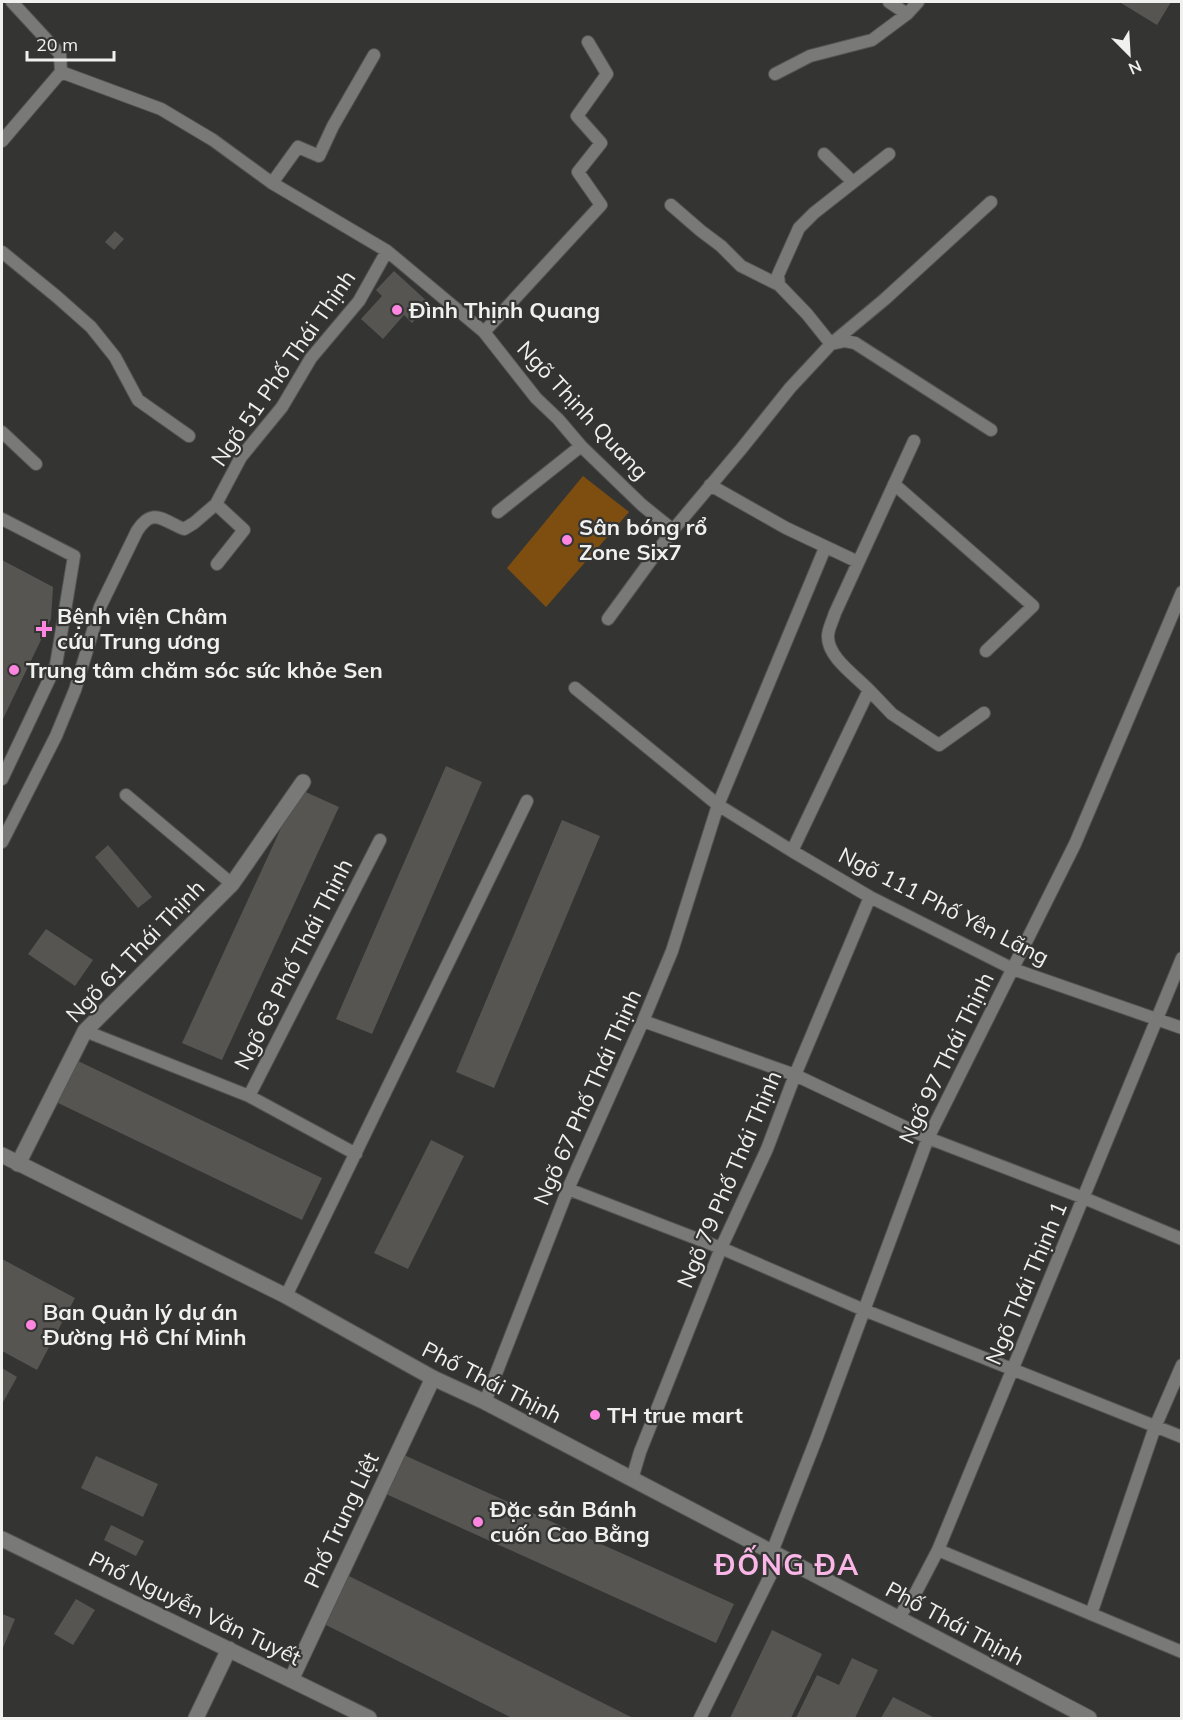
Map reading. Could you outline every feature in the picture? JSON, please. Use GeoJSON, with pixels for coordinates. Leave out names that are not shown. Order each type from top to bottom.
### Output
{"type":"FeatureCollection","features":[{"type":"Feature","properties":{"kind":"street","name":"Ngõ 61 Thái Thịnh"},"geometry":{"type":"LineString","coordinates":[[18,1164],[85,1031],[231,884],[303,782]]}},
{"type":"Feature","properties":{"kind":"street","name":"Phố Thái Thịnh"},"geometry":{"type":"LineString","coordinates":[[2,1155],[286,1296],[432,1378],[485,1402],[1089,1719]]}},
{"type":"Feature","properties":{"kind":"street","name":"Phố Trung Liệt"},"geometry":{"type":"LineString","coordinates":[[291,1680],[432,1378]]}},
{"type":"Feature","properties":{"kind":"street","name":"Phố Nguyễn Văn Tuyết"},"geometry":{"type":"LineString","coordinates":[[2,1539],[369,1719]]}},
{"type":"Feature","properties":{"kind":"street"},"geometry":{"type":"LineString","coordinates":[[196,1719],[229,1649]]}},
{"type":"Feature","properties":{"kind":"lane"},"geometry":{"type":"LineString","coordinates":[[2,141],[61,72],[60,54],[12,2]]}},
{"type":"Feature","properties":{"kind":"lane"},"geometry":{"type":"LineString","coordinates":[[889,2],[908,15]]}},
{"type":"Feature","properties":{"kind":"lane"},"geometry":{"type":"LineString","coordinates":[[775,74],[810,56],[872,40],[908,15],[918,2]]}},
{"type":"Feature","properties":{"kind":"lane"},"geometry":{"type":"LineString","coordinates":[[484,332],[601,205],[578,172],[601,143],[577,116],[607,74],[588,42]]}},
{"type":"Feature","properties":{"kind":"lane"},"geometry":{"type":"LineString","coordinates":[[272,183],[298,147],[319,156],[333,126],[374,55]]}},
{"type":"Feature","properties":{"kind":"lane","name":"Ngõ Thịnh Quang"},"geometry":{"type":"LineString","coordinates":[[61,72],[161,109],[213,140],[272,183],[387,251],[484,332],[536,398],[581,446],[642,505],[673,530]]}},
{"type":"Feature","properties":{"kind":"lane"},"geometry":{"type":"LineString","coordinates":[[824,154],[853,182]]}},
{"type":"Feature","properties":{"kind":"lane"},"geometry":{"type":"LineString","coordinates":[[779,285],[778,275],[800,228],[814,213],[889,154]]}},
{"type":"Feature","properties":{"kind":"lane"},"geometry":{"type":"LineString","coordinates":[[608,619],[673,530],[790,388],[831,344],[885,299],[991,202]]}},
{"type":"Feature","properties":{"kind":"lane"},"geometry":{"type":"LineString","coordinates":[[671,205],[721,246],[741,266],[779,285],[807,314],[831,344]]}},
{"type":"Feature","properties":{"kind":"lane","name":"Ngõ 51 Phố Thái Thịnh"},"geometry":{"type":"LineString","coordinates":[[2,842],[56,736],[75,690],[100,607],[136,531],[150,517],[157,516],[180,527],[189,527],[216,504],[241,457],[282,407],[311,358],[359,301],[387,251]]}},
{"type":"Feature","properties":{"kind":"lane"},"geometry":{"type":"LineString","coordinates":[[2,252],[91,327],[114,357],[138,400],[189,436]]}},
{"type":"Feature","properties":{"kind":"lane"},"geometry":{"type":"LineString","coordinates":[[831,344],[845,341],[855,343],[990,430]]}},
{"type":"Feature","properties":{"kind":"lane"},"geometry":{"type":"LineString","coordinates":[[2,432],[36,464]]}},
{"type":"Feature","properties":{"kind":"lane"},"geometry":{"type":"LineString","coordinates":[[914,441],[835,613],[828,635],[830,647],[892,714],[939,745],[984,713]]}},
{"type":"Feature","properties":{"kind":"lane"},"geometry":{"type":"LineString","coordinates":[[498,512],[581,446]]}},
{"type":"Feature","properties":{"kind":"lane"},"geometry":{"type":"LineString","coordinates":[[894,484],[1033,606],[986,651]]}},
{"type":"Feature","properties":{"kind":"lane"},"geometry":{"type":"LineString","coordinates":[[710,485],[825,548],[858,562]]}},
{"type":"Feature","properties":{"kind":"lane"},"geometry":{"type":"LineString","coordinates":[[216,504],[244,530],[217,564]]}},
{"type":"Feature","properties":{"kind":"lane"},"geometry":{"type":"LineString","coordinates":[[2,519],[74,556],[56,666],[2,778]]}},
{"type":"Feature","properties":{"kind":"lane","name":"Ngõ 67 Phố Thái Thịnh"},"geometry":{"type":"LineString","coordinates":[[485,1402],[568,1190],[644,1021],[672,951],[718,805],[825,548]]}},
{"type":"Feature","properties":{"kind":"lane","name":"Ngõ 97 Thái Thịnh"},"geometry":{"type":"LineString","coordinates":[[700,1719],[775,1555],[928,1138],[1075,844],[1182,592]]}},
{"type":"Feature","properties":{"kind":"lane"},"geometry":{"type":"LineString","coordinates":[[575,688],[718,805],[792,851],[869,690]]}},
{"type":"Feature","properties":{"kind":"lane"},"geometry":{"type":"LineString","coordinates":[[126,795],[231,884]]}},
{"type":"Feature","properties":{"kind":"lane"},"geometry":{"type":"LineString","coordinates":[[286,1296],[527,801]]}},
{"type":"Feature","properties":{"kind":"lane","name":"Ngõ 63 Phố Thái Thịnh"},"geometry":{"type":"LineString","coordinates":[[356,1154],[249,1096],[380,840]]}},
{"type":"Feature","properties":{"kind":"lane","name":"Ngõ 111 Phố Yên Lãng"},"geometry":{"type":"LineString","coordinates":[[792,851],[870,897],[1013,969],[1182,1028]]}},
{"type":"Feature","properties":{"kind":"lane","name":"Ngõ 79 Phố Thái Thịnh"},"geometry":{"type":"LineString","coordinates":[[632,1479],[640,1452],[721,1248],[767,1149],[795,1075],[870,897]]}},
{"type":"Feature","properties":{"kind":"lane","name":"Ngõ Thái Thịnh 1"},"geometry":{"type":"LineString","coordinates":[[898,1618],[915,1594],[938,1550],[1182,958]]}},
{"type":"Feature","properties":{"kind":"lane"},"geometry":{"type":"LineString","coordinates":[[644,1021],[795,1075],[928,1138],[1084,1198],[1182,1239]]}},
{"type":"Feature","properties":{"kind":"lane"},"geometry":{"type":"LineString","coordinates":[[85,1031],[249,1096]]}},
{"type":"Feature","properties":{"kind":"lane"},"geometry":{"type":"LineString","coordinates":[[568,1190],[721,1248],[864,1310],[1182,1437]]}},
{"type":"Feature","properties":{"kind":"lane"},"geometry":{"type":"LineString","coordinates":[[1091,1614],[1155,1427],[1182,1365]]}},
{"type":"Feature","properties":{"kind":"lane"},"geometry":{"type":"LineString","coordinates":[[938,1550],[1182,1652]]}},
{"type":"Feature","properties":{"kind":"shaded area","name":"Sân bóng rổ Zone Six7"},"geometry":{"type":"Polygon","coordinates":[[[583,476],[629,512],[546,607],[507,568],[583,476]]]}},
{"type":"Feature","properties":{"kind":"building"},"geometry":{"type":"Polygon","coordinates":[[[1122,2],[1171,2],[1157,25],[1122,2]]]}},
{"type":"Feature","properties":{"kind":"building"},"geometry":{"type":"Polygon","coordinates":[[[115,231],[124,239],[114,250],[105,242],[115,231]]]}},
{"type":"Feature","properties":{"kind":"building","name":"Đình Thịnh Quang"},"geometry":{"type":"Polygon","coordinates":[[[394,271],[430,304],[412,323],[404,315],[383,339],[361,319],[382,296],[376,290],[394,271]]]}},
{"type":"Feature","properties":{"kind":"building","name":"Trung tâm chăm sóc sức khỏe Sen"},"geometry":{"type":"Polygon","coordinates":[[[2,560],[53,587],[51,619],[2,721],[2,560]]]}},
{"type":"Feature","properties":{"kind":"building"},"geometry":{"type":"Polygon","coordinates":[[[446,766],[482,782],[372,1034],[336,1019],[446,766]]]}},
{"type":"Feature","properties":{"kind":"building"},"geometry":{"type":"Polygon","coordinates":[[[299,789],[339,807],[222,1060],[182,1043],[299,789]]]}},
{"type":"Feature","properties":{"kind":"building"},"geometry":{"type":"Polygon","coordinates":[[[562,820],[600,836],[494,1088],[456,1072],[562,820]]]}},
{"type":"Feature","properties":{"kind":"building"},"geometry":{"type":"Polygon","coordinates":[[[108,845],[152,897],[138,908],[95,857],[108,845]]]}},
{"type":"Feature","properties":{"kind":"building"},"geometry":{"type":"Polygon","coordinates":[[[46,929],[93,960],[75,986],[28,954],[46,929]]]}},
{"type":"Feature","properties":{"kind":"building"},"geometry":{"type":"Polygon","coordinates":[[[76,1060],[322,1178],[302,1220],[56,1102],[76,1060]]]}},
{"type":"Feature","properties":{"kind":"building"},"geometry":{"type":"Polygon","coordinates":[[[431,1140],[464,1156],[408,1269],[374,1253],[431,1140]]]}},
{"type":"Feature","properties":{"kind":"building","name":"Ban Quản lý dự án Đường Hồ Chí Minh"},"geometry":{"type":"Polygon","coordinates":[[[2,1259],[75,1298],[37,1370],[2,1351],[2,1259]]]}},
{"type":"Feature","properties":{"kind":"building"},"geometry":{"type":"Polygon","coordinates":[[[2,1368],[17,1377],[2,1404],[2,1368]]]}},
{"type":"Feature","properties":{"kind":"building"},"geometry":{"type":"Polygon","coordinates":[[[404,1455],[734,1604],[716,1643],[386,1494],[404,1455]]]}},
{"type":"Feature","properties":{"kind":"building"},"geometry":{"type":"Polygon","coordinates":[[[96,1456],[158,1484],[143,1517],[81,1488],[96,1456]]]}},
{"type":"Feature","properties":{"kind":"building"},"geometry":{"type":"Polygon","coordinates":[[[111,1525],[144,1541],[136,1556],[104,1540],[111,1525]]]}},
{"type":"Feature","properties":{"kind":"building"},"geometry":{"type":"Polygon","coordinates":[[[349,1576],[633,1718],[512,1718],[324,1624],[349,1576]]]}},
{"type":"Feature","properties":{"kind":"building"},"geometry":{"type":"Polygon","coordinates":[[[76,1599],[95,1610],[73,1645],[54,1634],[76,1599]]]}},
{"type":"Feature","properties":{"kind":"building"},"geometry":{"type":"Polygon","coordinates":[[[2,1614],[15,1619],[2,1650],[2,1614]]]}},
{"type":"Feature","properties":{"kind":"building"},"geometry":{"type":"Polygon","coordinates":[[[772,1630],[822,1654],[791,1718],[730,1718],[772,1630]]]}},
{"type":"Feature","properties":{"kind":"building"},"geometry":{"type":"Polygon","coordinates":[[[852,1658],[878,1670],[855,1718],[796,1718],[817,1675],[839,1685],[852,1658]]]}},
{"type":"Feature","properties":{"kind":"building"},"geometry":{"type":"Polygon","coordinates":[[[893,1697],[935,1718],[881,1718],[893,1697]]]}},
{"type":"Feature","properties":{"kind":"place","name":"Đình Thịnh Quang"},"geometry":{"type":"Point","coordinates":[397,310]}},
{"type":"Feature","properties":{"kind":"place","name":"Sân bóng rổ Zone Six7"},"geometry":{"type":"Point","coordinates":[567,540]}},
{"type":"Feature","properties":{"kind":"place","name":"Bệnh viện Châm cứu Trung ương"},"geometry":{"type":"Point","coordinates":[44,629]}},
{"type":"Feature","properties":{"kind":"place","name":"Trung tâm chăm sóc sức khỏe Sen"},"geometry":{"type":"Point","coordinates":[14,670]}},
{"type":"Feature","properties":{"kind":"place","name":"Ban Quản lý dự án Đường Hồ Chí Minh"},"geometry":{"type":"Point","coordinates":[31,1325]}},
{"type":"Feature","properties":{"kind":"place","name":"TH true mart"},"geometry":{"type":"Point","coordinates":[595,1415]}},
{"type":"Feature","properties":{"kind":"place","name":"Đặc sản Bánh cuốn Cao Bằng"},"geometry":{"type":"Point","coordinates":[478,1522]}},
{"type":"Feature","properties":{"kind":"district","name":"ĐỐNG ĐA"},"geometry":{"type":"Point","coordinates":[787,1565]}}]}
